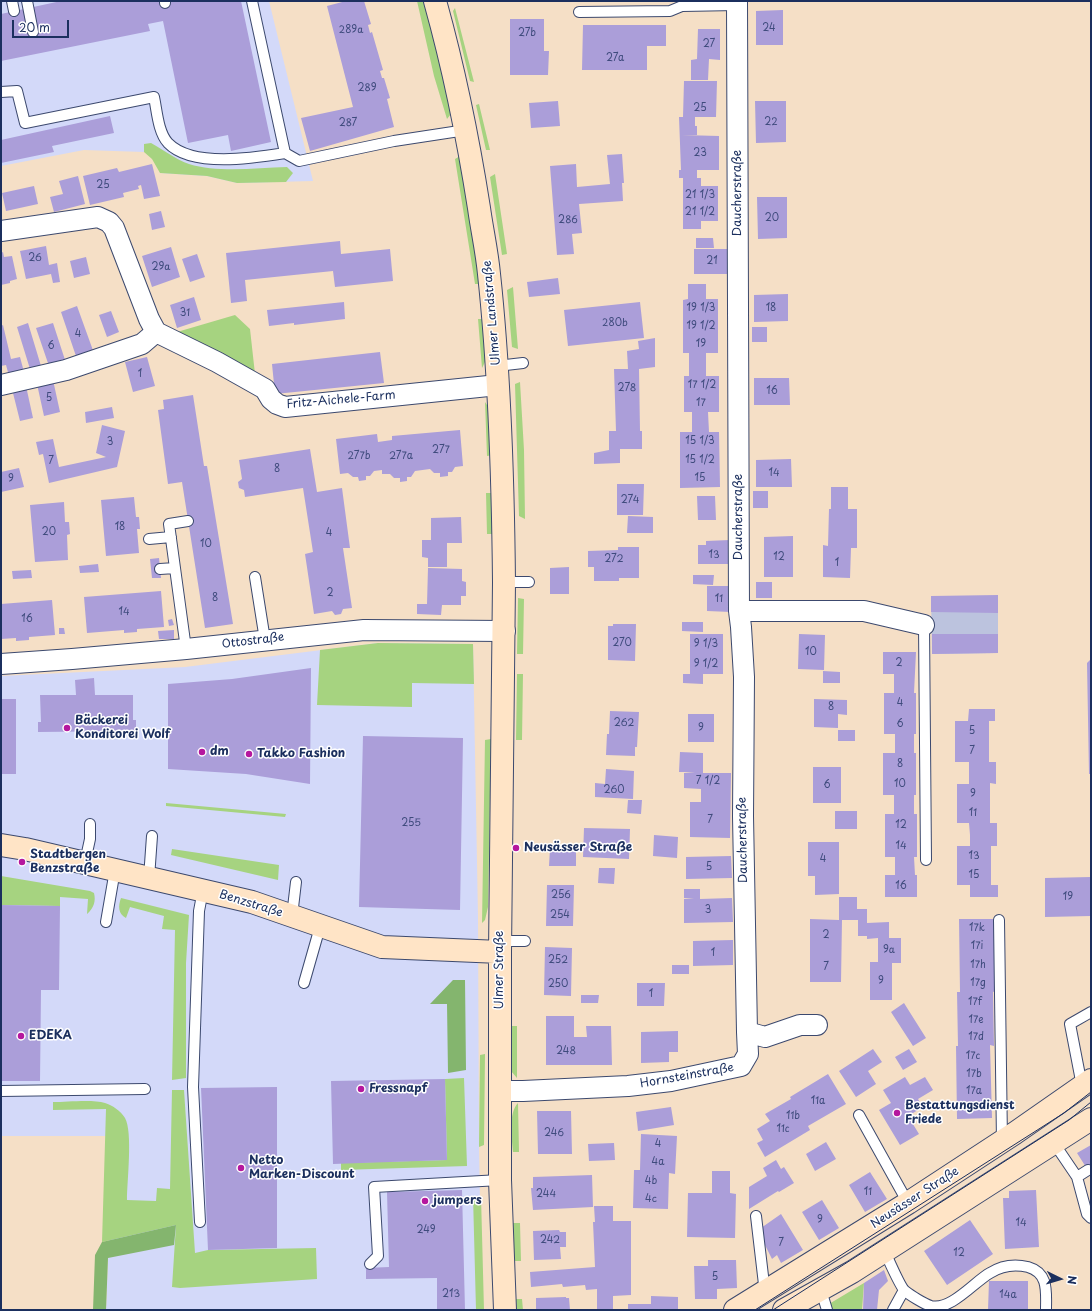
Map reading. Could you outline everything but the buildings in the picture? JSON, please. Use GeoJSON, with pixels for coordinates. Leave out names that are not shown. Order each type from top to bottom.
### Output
{"type":"FeatureCollection","features":[{"type":"Feature","properties":{"kind":"street","name":"Ulmer Landstraße"},"geometry":{"type":"LineString","coordinates":[[436,1],[451,58],[466,130],[489,273],[498,376],[505,631]]}},
{"type":"Feature","properties":{"kind":"street","name":"Daucherstraße"},"geometry":{"type":"LineString","coordinates":[[737,3],[739,611],[742,627],[744,676],[743,816],[747,1032]]}},
{"type":"Feature","properties":{"kind":"street"},"geometry":{"type":"LineString","coordinates":[[1,231],[98,217],[109,222],[114,228],[149,319],[156,332],[142,344],[66,370],[1,385]]}},
{"type":"Feature","properties":{"kind":"street","name":"Fritz-Aichele-Farm"},"geometry":{"type":"LineString","coordinates":[[156,332],[217,362],[265,389],[271,399],[277,404],[285,407],[498,376]]}},
{"type":"Feature","properties":{"kind":"street"},"geometry":{"type":"LineString","coordinates":[[739,611],[864,611],[924,625]]}},
{"type":"Feature","properties":{"kind":"street","name":"Ottostraße"},"geometry":{"type":"LineString","coordinates":[[1,664],[186,649],[364,630],[505,631]]}},
{"type":"Feature","properties":{"kind":"street","name":"Ulmer Straße"},"geometry":{"type":"LineString","coordinates":[[505,631],[500,946],[500,1180],[505,1310]]}},
{"type":"Feature","properties":{"kind":"street","name":"Benzstraße"},"geometry":{"type":"LineString","coordinates":[[1,845],[85,862],[252,902],[320,927],[382,947],[500,946]]}},
{"type":"Feature","properties":{"kind":"street"},"geometry":{"type":"LineString","coordinates":[[747,1032],[766,1036],[800,1025],[817,1025]]}},
{"type":"Feature","properties":{"kind":"street","name":"Hornsteinstraße"},"geometry":{"type":"LineString","coordinates":[[501,1091],[628,1086],[672,1081],[741,1066],[748,1054],[747,1032]]}},
{"type":"Feature","properties":{"kind":"street","name":"Neusässer Straße"},"geometry":{"type":"LineString","coordinates":[[735,1310],[765,1293],[908,1203],[1002,1142],[1087,1083]]}},
{"type":"Feature","properties":{"kind":"street"},"geometry":{"type":"LineString","coordinates":[[784,1310],[852,1272],[884,1250],[1091,1119]]}},
{"type":"Feature","properties":{"kind":"lane"},"geometry":{"type":"LineString","coordinates":[[252,1],[285,152]]}},
{"type":"Feature","properties":{"kind":"lane"},"geometry":{"type":"LineString","coordinates":[[578,12],[670,11],[682,6],[737,3]]}},
{"type":"Feature","properties":{"kind":"lane"},"geometry":{"type":"LineString","coordinates":[[28,5],[34,32]]}},
{"type":"Feature","properties":{"kind":"lane"},"geometry":{"type":"LineString","coordinates":[[1,92],[17,91],[24,123],[154,96],[161,131],[168,143],[179,151],[196,157],[216,160],[233,160],[285,152],[299,161],[394,141],[466,130]]}},
{"type":"Feature","properties":{"kind":"lane"},"geometry":{"type":"LineString","coordinates":[[498,376],[523,363]]}},
{"type":"Feature","properties":{"kind":"lane"},"geometry":{"type":"LineString","coordinates":[[186,649],[169,524],[188,521]]}},
{"type":"Feature","properties":{"kind":"lane"},"geometry":{"type":"LineString","coordinates":[[149,539],[171,537]]}},
{"type":"Feature","properties":{"kind":"lane"},"geometry":{"type":"LineString","coordinates":[[160,569],[175,568]]}},
{"type":"Feature","properties":{"kind":"lane"},"geometry":{"type":"LineString","coordinates":[[255,577],[265,640]]}},
{"type":"Feature","properties":{"kind":"lane"},"geometry":{"type":"LineString","coordinates":[[504,582],[529,582]]}},
{"type":"Feature","properties":{"kind":"lane"},"geometry":{"type":"LineString","coordinates":[[924,625],[926,860]]}},
{"type":"Feature","properties":{"kind":"lane"},"geometry":{"type":"LineString","coordinates":[[85,862],[90,839],[90,824]]}},
{"type":"Feature","properties":{"kind":"lane"},"geometry":{"type":"LineString","coordinates":[[149,878],[152,836]]}},
{"type":"Feature","properties":{"kind":"lane"},"geometry":{"type":"LineString","coordinates":[[106,922],[115,870]]}},
{"type":"Feature","properties":{"kind":"lane"},"geometry":{"type":"LineString","coordinates":[[292,916],[296,882]]}},
{"type":"Feature","properties":{"kind":"lane"},"geometry":{"type":"LineString","coordinates":[[200,1222],[193,1087],[199,911],[202,890]]}},
{"type":"Feature","properties":{"kind":"lane"},"geometry":{"type":"LineString","coordinates":[[999,920],[1002,1142]]}},
{"type":"Feature","properties":{"kind":"lane"},"geometry":{"type":"LineString","coordinates":[[304,983],[320,927]]}},
{"type":"Feature","properties":{"kind":"lane"},"geometry":{"type":"LineString","coordinates":[[500,946],[525,941]]}},
{"type":"Feature","properties":{"kind":"lane"},"geometry":{"type":"LineString","coordinates":[[1087,1083],[1070,1024],[1091,1012]]}},
{"type":"Feature","properties":{"kind":"lane"},"geometry":{"type":"LineString","coordinates":[[1,1091],[145,1089]]}},
{"type":"Feature","properties":{"kind":"lane"},"geometry":{"type":"LineString","coordinates":[[858,1115],[908,1203]]}},
{"type":"Feature","properties":{"kind":"lane"},"geometry":{"type":"LineString","coordinates":[[1054,1143],[1077,1177],[1087,1214],[1091,1218]]}},
{"type":"Feature","properties":{"kind":"lane"},"geometry":{"type":"LineString","coordinates":[[1077,1177],[1088,1170]]}},
{"type":"Feature","properties":{"kind":"lane"},"geometry":{"type":"LineString","coordinates":[[370,1264],[378,1256],[374,1187],[500,1180]]}},
{"type":"Feature","properties":{"kind":"lane"},"geometry":{"type":"LineString","coordinates":[[756,1216],[765,1293]]}},
{"type":"Feature","properties":{"kind":"lane"},"geometry":{"type":"LineString","coordinates":[[884,1250],[904,1290],[932,1307],[942,1306],[961,1298],[989,1273],[1005,1266],[1022,1266],[1034,1269],[1043,1277],[1046,1289],[1046,1310]]}},
{"type":"Feature","properties":{"kind":"lane"},"geometry":{"type":"LineString","coordinates":[[819,1290],[827,1310]]}},
{"type":"Feature","properties":{"kind":"lane"},"geometry":{"type":"LineString","coordinates":[[892,1310],[904,1290]]}},
{"type":"Feature","properties":{"kind":"shaded area"},"geometry":{"type":"Polygon","coordinates":[[[1,1],[269,1],[313,181],[237,183],[207,176],[160,173],[153,152],[84,150],[1,166],[1,1]]]}},
{"type":"Feature","properties":{"kind":"shaded area"},"geometry":{"type":"Polygon","coordinates":[[[931,596],[998,613],[998,653],[932,654],[931,596]]]}},
{"type":"Feature","properties":{"kind":"shaded area"},"geometry":{"type":"Polygon","coordinates":[[[378,643],[473,644],[478,917],[479,1147],[482,1310],[106,1310],[113,1136],[1,1136],[1,676],[185,667],[378,643]]]}},
{"type":"Feature","properties":{"kind":"green space"},"geometry":{"type":"Polygon","coordinates":[[[417,1],[425,1],[451,109],[451,114],[447,119],[434,76],[417,1]]]}},
{"type":"Feature","properties":{"kind":"green space"},"geometry":{"type":"Polygon","coordinates":[[[455,8],[474,82],[470,81],[453,11],[455,8]]]}},
{"type":"Feature","properties":{"kind":"green space"},"geometry":{"type":"Polygon","coordinates":[[[479,104],[490,150],[486,150],[476,105],[479,104]]]}},
{"type":"Feature","properties":{"kind":"green space"},"geometry":{"type":"Polygon","coordinates":[[[151,143],[180,160],[200,167],[237,169],[287,167],[293,173],[286,182],[237,183],[207,176],[160,173],[152,159],[144,152],[144,144],[151,143]]]}},
{"type":"Feature","properties":{"kind":"green space"},"geometry":{"type":"Polygon","coordinates":[[[460,156],[482,284],[475,284],[455,159],[460,156]]]}},
{"type":"Feature","properties":{"kind":"green space"},"geometry":{"type":"Polygon","coordinates":[[[495,174],[507,254],[502,255],[490,177],[495,174]]]}},
{"type":"Feature","properties":{"kind":"green space"},"geometry":{"type":"Polygon","coordinates":[[[513,287],[518,349],[512,347],[507,290],[513,287]]]}},
{"type":"Feature","properties":{"kind":"green space"},"geometry":{"type":"Polygon","coordinates":[[[235,315],[250,329],[255,374],[177,332],[235,315]]]}},
{"type":"Feature","properties":{"kind":"green space"},"geometry":{"type":"Polygon","coordinates":[[[478,319],[485,319],[487,337],[486,357],[482,368],[478,319]]]}},
{"type":"Feature","properties":{"kind":"green space"},"geometry":{"type":"Polygon","coordinates":[[[520,382],[524,450],[525,519],[519,516],[515,384],[520,382]]]}},
{"type":"Feature","properties":{"kind":"green space"},"geometry":{"type":"Polygon","coordinates":[[[485,402],[491,411],[493,455],[487,456],[485,402]]]}},
{"type":"Feature","properties":{"kind":"green space"},"geometry":{"type":"Polygon","coordinates":[[[486,493],[493,493],[494,534],[487,534],[486,493]]]}},
{"type":"Feature","properties":{"kind":"green space"},"geometry":{"type":"Polygon","coordinates":[[[518,598],[524,599],[523,654],[517,654],[518,598]]]}},
{"type":"Feature","properties":{"kind":"green space"},"geometry":{"type":"Polygon","coordinates":[[[378,643],[473,644],[474,684],[412,683],[412,707],[317,705],[320,650],[378,643]]]}},
{"type":"Feature","properties":{"kind":"green space"},"geometry":{"type":"Polygon","coordinates":[[[517,674],[523,674],[522,740],[516,740],[517,674]]]}},
{"type":"Feature","properties":{"kind":"green space"},"geometry":{"type":"Polygon","coordinates":[[[491,739],[488,907],[485,920],[482,923],[485,740],[491,739]]]}},
{"type":"Feature","properties":{"kind":"green space"},"geometry":{"type":"Polygon","coordinates":[[[166,803],[286,814],[285,817],[166,806],[166,803]]]}},
{"type":"Feature","properties":{"kind":"green space"},"geometry":{"type":"Polygon","coordinates":[[[172,849],[279,865],[278,880],[171,855],[172,849]]]}},
{"type":"Feature","properties":{"kind":"green space"},"geometry":{"type":"Polygon","coordinates":[[[1,876],[90,891],[94,893],[94,904],[87,914],[88,899],[60,897],[60,906],[1,905],[1,876]]]}},
{"type":"Feature","properties":{"kind":"green space"},"geometry":{"type":"Polygon","coordinates":[[[121,898],[189,915],[186,963],[186,1078],[172,1080],[175,930],[162,929],[164,916],[130,907],[126,918],[119,910],[121,898]]]}},
{"type":"Feature","properties":{"kind":"green space"},"geometry":{"type":"Polygon","coordinates":[[[453,980],[465,980],[466,1070],[448,1073],[447,1004],[430,1004],[453,980]]]}},
{"type":"Feature","properties":{"kind":"green space"},"geometry":{"type":"Polygon","coordinates":[[[511,1026],[517,1026],[517,1078],[511,1071],[511,1026]]]}},
{"type":"Feature","properties":{"kind":"green space"},"geometry":{"type":"Polygon","coordinates":[[[485,1054],[484,1145],[479,1147],[480,1055],[485,1054]]]}},
{"type":"Feature","properties":{"kind":"green space"},"geometry":{"type":"Polygon","coordinates":[[[464,1078],[467,1166],[341,1170],[341,1163],[447,1160],[445,1079],[464,1078]]]}},
{"type":"Feature","properties":{"kind":"green space"},"geometry":{"type":"Polygon","coordinates":[[[172,1090],[184,1090],[195,1253],[208,1250],[316,1248],[317,1279],[180,1288],[172,1287],[176,1225],[102,1242],[106,1109],[53,1110],[53,1102],[100,1102],[111,1105],[121,1113],[125,1118],[129,1134],[127,1200],[156,1201],[157,1188],[170,1189],[172,1090]]]}},
{"type":"Feature","properties":{"kind":"green space"},"geometry":{"type":"Polygon","coordinates":[[[518,1103],[519,1152],[513,1152],[512,1119],[515,1107],[518,1103]]]}},
{"type":"Feature","properties":{"kind":"green space"},"geometry":{"type":"Polygon","coordinates":[[[473,1196],[481,1196],[484,1310],[476,1310],[473,1196]]]}},
{"type":"Feature","properties":{"kind":"green space"},"geometry":{"type":"Polygon","coordinates":[[[513,1223],[520,1223],[521,1261],[514,1261],[513,1223]]]}},
{"type":"Feature","properties":{"kind":"green space"},"geometry":{"type":"Polygon","coordinates":[[[176,1225],[174,1245],[108,1258],[106,1310],[93,1310],[95,1255],[102,1242],[176,1225]]]}},
{"type":"Feature","properties":{"kind":"green space"},"geometry":{"type":"Polygon","coordinates":[[[864,1283],[862,1310],[819,1310],[864,1283]]]}},
{"type":"Feature","properties":{"kind":"green space"},"geometry":{"type":"Polygon","coordinates":[[[516,1299],[522,1299],[523,1310],[517,1310],[516,1299]]]}},
{"type":"Feature","properties":{"kind":"tram line"},"geometry":{"type":"LineString","coordinates":[[755,1310],[1064,1113],[1091,1092]]}},
{"type":"Feature","properties":{"kind":"tram line"},"geometry":{"type":"LineString","coordinates":[[773,1310],[1069,1120],[1091,1102]]}},
{"type":"Feature","properties":{"kind":"place","name":"Bäckerei Konditorei Wolf"},"geometry":{"type":"Point","coordinates":[67,728]}},
{"type":"Feature","properties":{"kind":"place","name":"dm"},"geometry":{"type":"Point","coordinates":[202,752]}},
{"type":"Feature","properties":{"kind":"place","name":"Takko Fashion"},"geometry":{"type":"Point","coordinates":[249,754]}},
{"type":"Feature","properties":{"kind":"place","name":"Neusässer Straße"},"geometry":{"type":"Point","coordinates":[516,848]}},
{"type":"Feature","properties":{"kind":"place","name":"Stadtbergen Benzstraße"},"geometry":{"type":"Point","coordinates":[22,862]}},
{"type":"Feature","properties":{"kind":"place","name":"EDEKA"},"geometry":{"type":"Point","coordinates":[21,1036]}},
{"type":"Feature","properties":{"kind":"place","name":"Fressnapf"},"geometry":{"type":"Point","coordinates":[361,1089]}},
{"type":"Feature","properties":{"kind":"place","name":"Bestattungsdienst Friede"},"geometry":{"type":"Point","coordinates":[897,1113]}},
{"type":"Feature","properties":{"kind":"place","name":"Netto Marken-Discount"},"geometry":{"type":"Point","coordinates":[241,1168]}},
{"type":"Feature","properties":{"kind":"place","name":"jumpers"},"geometry":{"type":"Point","coordinates":[425,1201]}}]}
